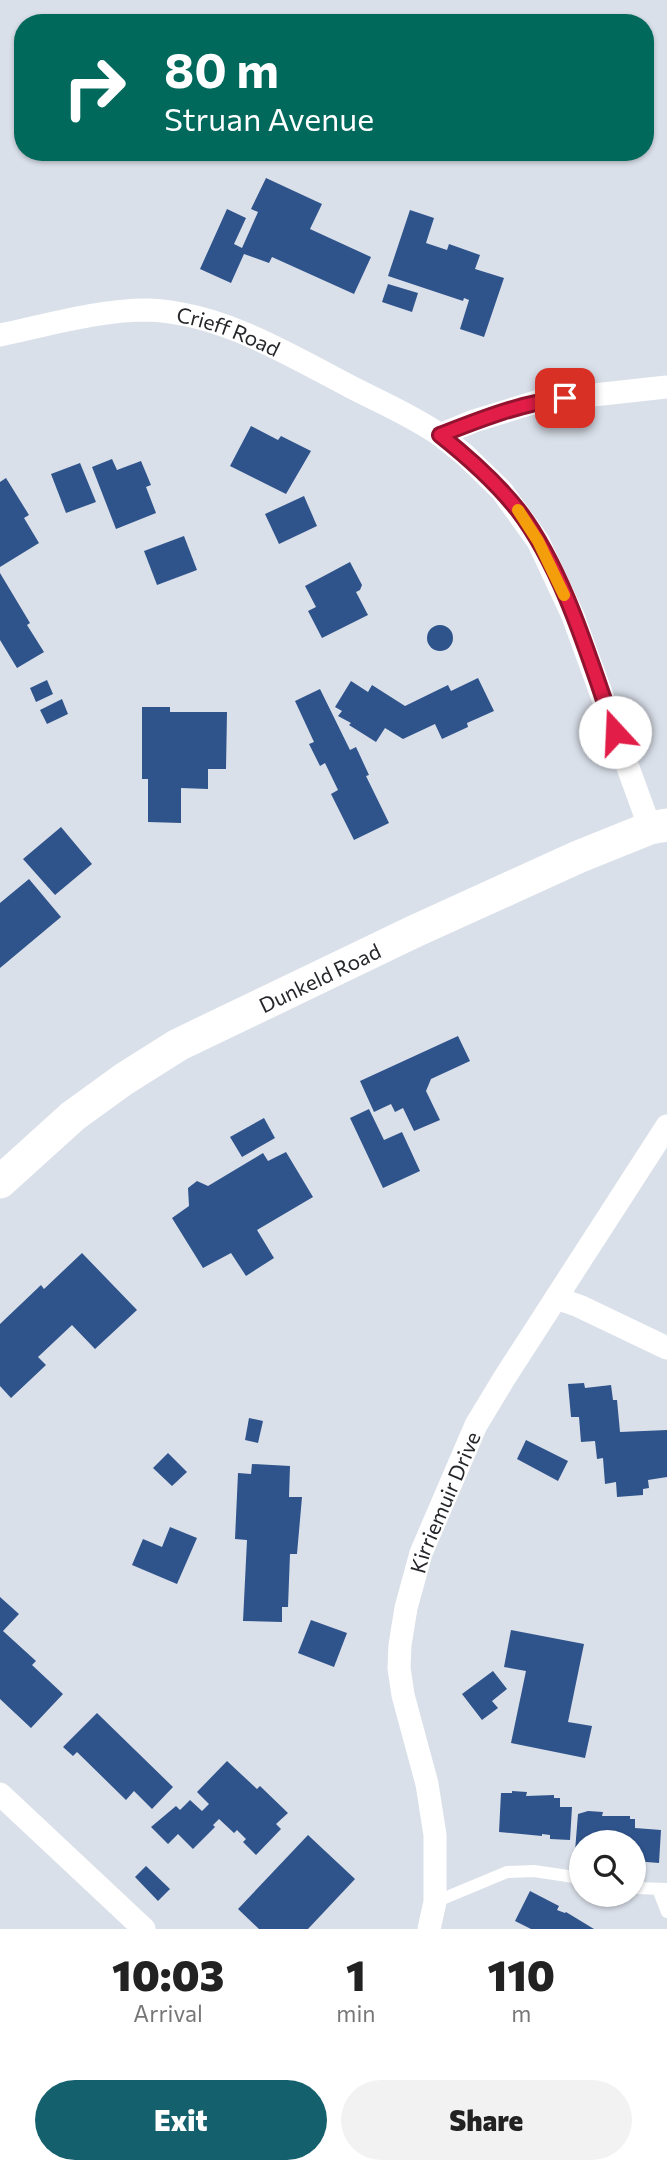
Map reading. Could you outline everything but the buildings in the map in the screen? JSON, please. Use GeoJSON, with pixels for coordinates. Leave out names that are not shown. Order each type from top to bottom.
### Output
{"type":"FeatureCollection","features":[{"type":"Feature","properties":{"kind":"main road","name":"Dunkeld Road"},"geometry":{"type":"LineString","coordinates":[[0,1182],[73,1116],[178,1045],[413,932],[578,857],[658,827]]}},
{"type":"Feature","properties":{"kind":"street","name":"Crieff Road"},"geometry":{"type":"LineString","coordinates":[[0,335],[109,312],[147,310],[185,314],[220,324],[300,360],[440,435],[502,491],[538,541],[573,616],[658,827]]}},
{"type":"Feature","properties":{"kind":"street"},"geometry":{"type":"LineString","coordinates":[[440,435],[474,421],[539,401],[667,387]]}},
{"type":"Feature","properties":{"kind":"street","name":"Kirriemuir Drive"},"geometry":{"type":"LineString","coordinates":[[429,1929],[435,1902],[437,1867],[433,1822],[427,1784],[402,1695],[399,1668],[406,1608],[421,1553],[476,1426],[667,1126]]}},
{"type":"Feature","properties":{"kind":"street"},"geometry":{"type":"LineString","coordinates":[[556,1298],[579,1306],[667,1348]]}},
{"type":"Feature","properties":{"kind":"street"},"geometry":{"type":"LineString","coordinates":[[0,1794],[144,1929]]}},
{"type":"Feature","properties":{"kind":"lane"},"geometry":{"type":"LineString","coordinates":[[435,1902],[507,1872],[534,1871],[569,1876]]}},
{"type":"Feature","properties":{"kind":"lane"},"geometry":{"type":"LineString","coordinates":[[663,1889],[667,1912]]}},
{"type":"Feature","properties":{"kind":"slow traffic"},"geometry":{"type":"LineString","coordinates":[[518,510],[538,541],[564,595]]}},
{"type":"Feature","properties":{"kind":"route"},"geometry":{"type":"LineString","coordinates":[[565,398],[511,408],[440,435],[502,491],[538,541],[573,616],[615,732]]}}]}
